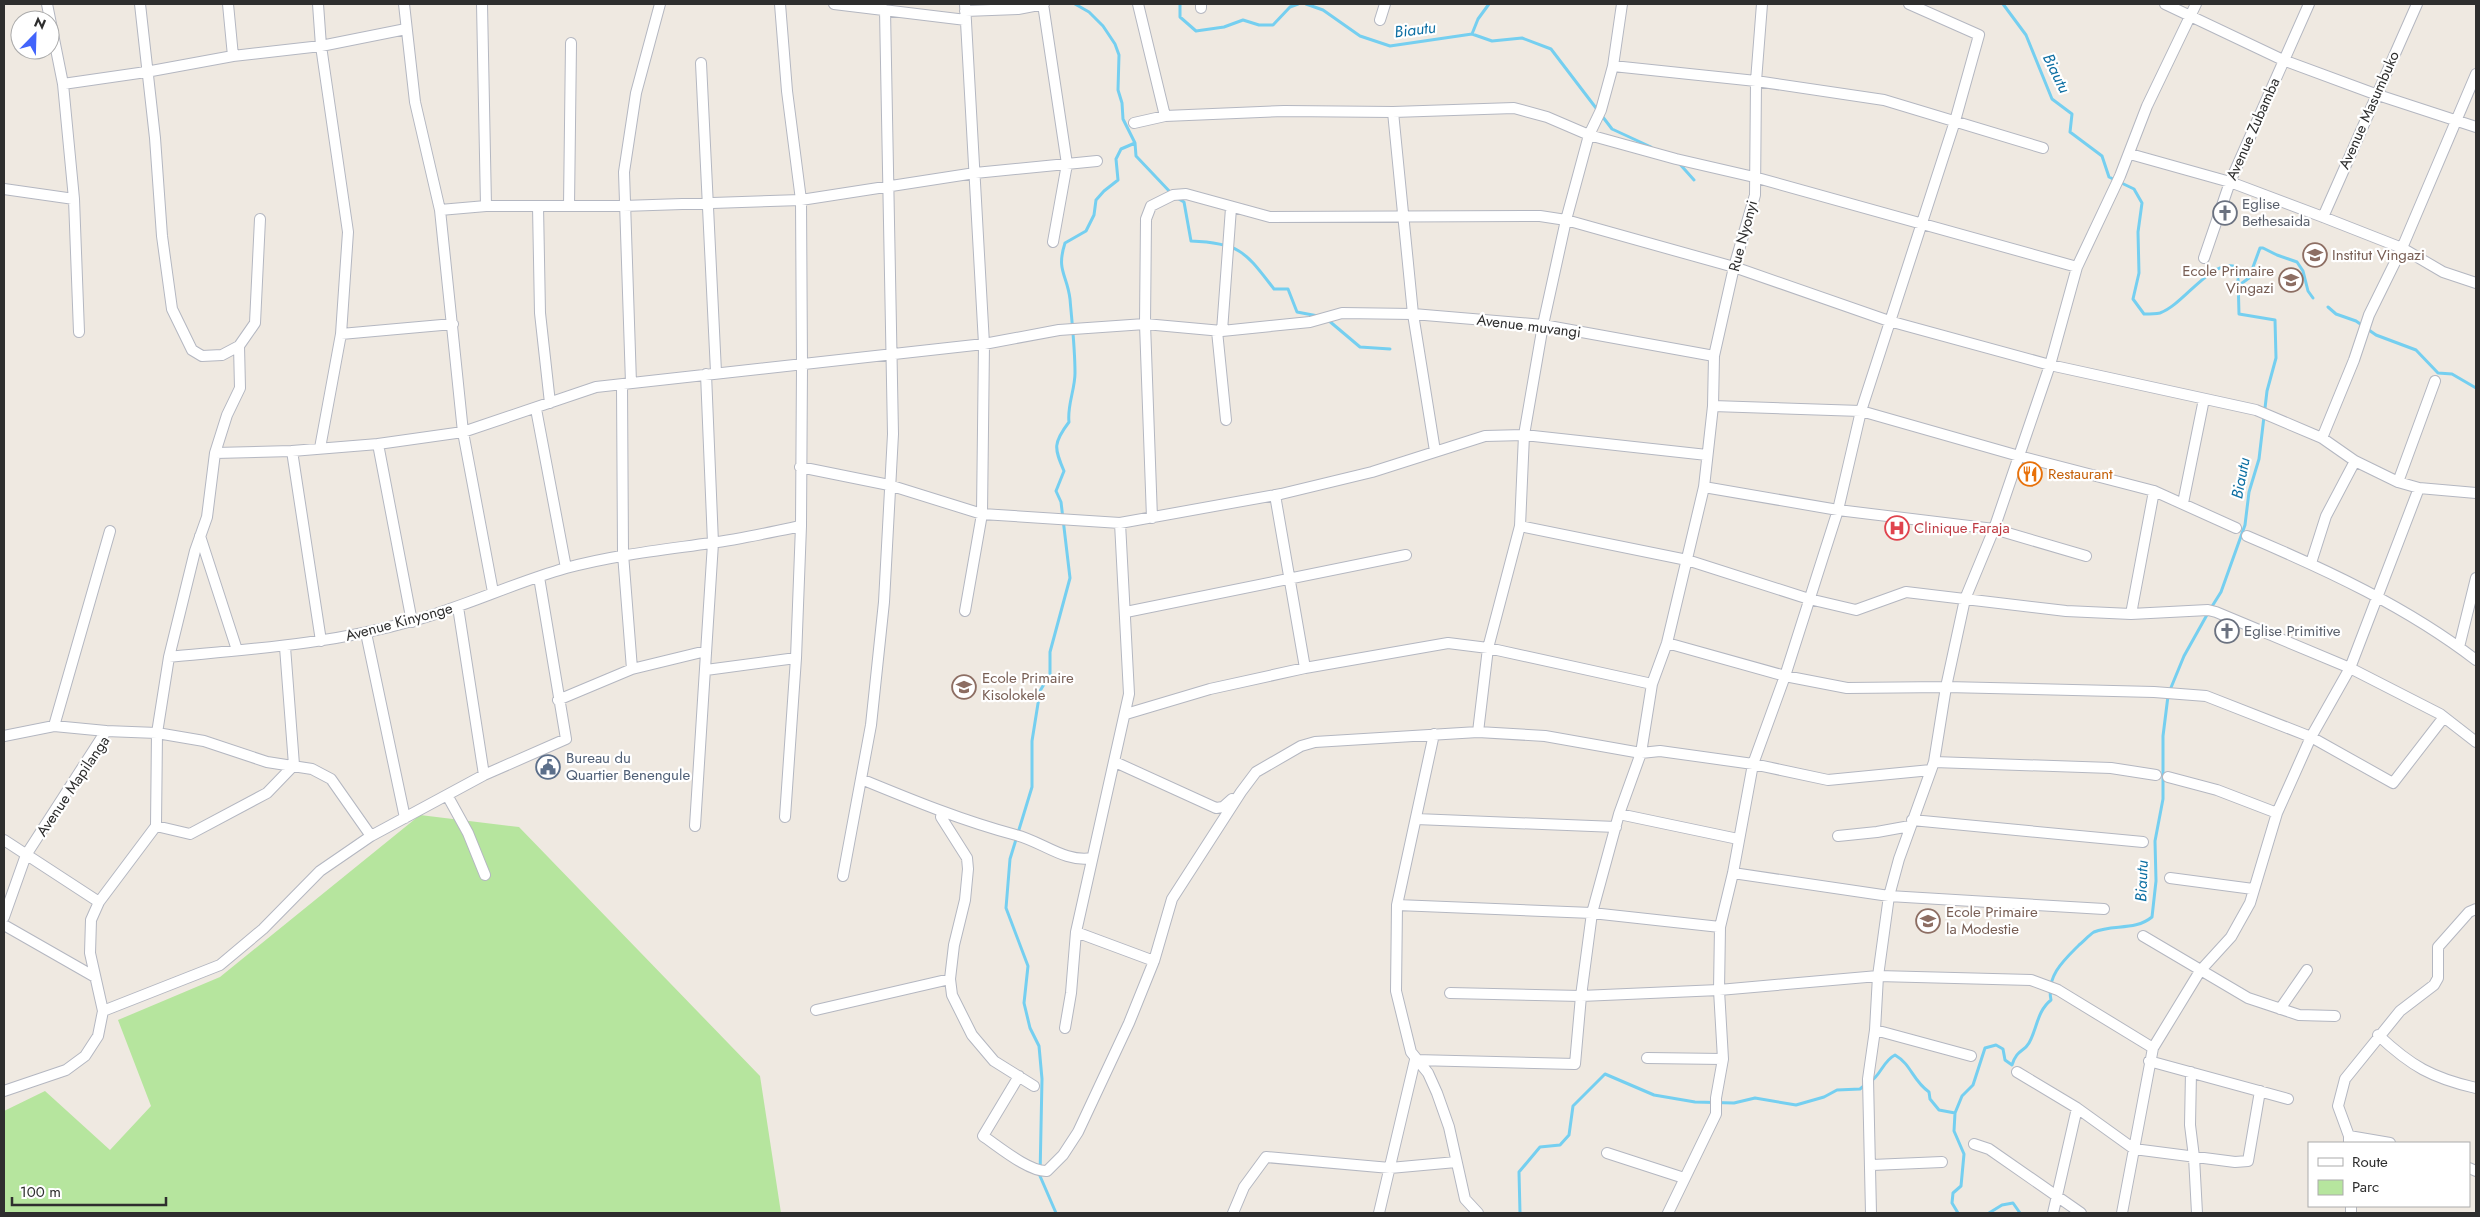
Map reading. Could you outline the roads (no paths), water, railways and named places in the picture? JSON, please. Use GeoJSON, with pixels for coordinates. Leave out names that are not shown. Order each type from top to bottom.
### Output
{"type":"FeatureCollection","features":[{"type":"Feature","properties":{"kind":"street"},"geometry":{"type":"LineString","coordinates":[[47,4],[63,84],[74,199],[79,332]]}},
{"type":"Feature","properties":{"kind":"street"},"geometry":{"type":"LineString","coordinates":[[140,4],[146,72],[155,138],[162,236],[172,309],[192,350],[202,356],[222,355],[239,346],[255,323],[260,219]]}},
{"type":"Feature","properties":{"kind":"street"},"geometry":{"type":"LineString","coordinates":[[228,4],[233,56]]}},
{"type":"Feature","properties":{"kind":"street"},"geometry":{"type":"LineString","coordinates":[[318,4],[321,46],[348,232],[341,334],[320,448]]}},
{"type":"Feature","properties":{"kind":"street"},"geometry":{"type":"LineString","coordinates":[[404,4],[416,102],[440,210],[463,432],[493,592]]}},
{"type":"Feature","properties":{"kind":"street"},"geometry":{"type":"LineString","coordinates":[[482,4],[486,206]]}},
{"type":"Feature","properties":{"kind":"street"},"geometry":{"type":"LineString","coordinates":[[632,669],[623,554],[627,384],[624,172],[636,93],[660,4]]}},
{"type":"Feature","properties":{"kind":"street"},"geometry":{"type":"LineString","coordinates":[[780,4],[787,91],[800,200],[802,366],[801,526],[796,658],[785,817]]}},
{"type":"Feature","properties":{"kind":"street"},"geometry":{"type":"LineString","coordinates":[[834,4],[869,6],[884,10],[965,11],[1018,9],[1044,4],[1067,164],[1053,242]]}},
{"type":"Feature","properties":{"kind":"street"},"geometry":{"type":"LineString","coordinates":[[1138,4],[1164,116]]}},
{"type":"Feature","properties":{"kind":"street"},"geometry":{"type":"LineString","coordinates":[[1380,20],[1385,4]]}},
{"type":"Feature","properties":{"kind":"street"},"geometry":{"type":"LineString","coordinates":[[1478,732],[1488,648],[1520,526],[1524,435],[1543,325],[1566,220],[1589,135],[1600,113],[1612,66],[1622,4]]}},
{"type":"Feature","properties":{"kind":"street","name":"Rue Nyonyi"},"geometry":{"type":"LineString","coordinates":[[1415,1060],[1575,1064],[1580,996],[1592,913],[1616,827],[1641,753],[1652,684],[1666,643],[1704,487],[1713,406],[1714,356],[1734,267],[1755,195],[1756,81],[1762,4]]}},
{"type":"Feature","properties":{"kind":"street"},"geometry":{"type":"LineString","coordinates":[[1668,1213],[1716,1114],[1723,1059],[1719,990],[1720,927],[1733,872],[1753,764],[1785,676],[1838,510],[1861,411],[1923,223],[1979,35],[1920,5],[1909,4]]}},
{"type":"Feature","properties":{"kind":"street"},"geometry":{"type":"LineString","coordinates":[[2165,4],[2283,60],[2375,94],[2476,127]]}},
{"type":"Feature","properties":{"kind":"street"},"geometry":{"type":"LineString","coordinates":[[1871,1213],[1872,1165],[1868,1079],[1875,1030],[1878,976],[1889,896],[1911,823],[1932,766],[1965,599],[1994,529],[2050,365],[2077,267],[2130,154],[2147,106],[2196,4]]}},
{"type":"Feature","properties":{"kind":"street","name":"Avenue Zubamba"},"geometry":{"type":"LineString","coordinates":[[2204,258],[2230,182],[2309,4]]}},
{"type":"Feature","properties":{"kind":"street","name":"Avenue Masumbuko"},"geometry":{"type":"LineString","coordinates":[[2323,217],[2375,94],[2417,4]]}},
{"type":"Feature","properties":{"kind":"street"},"geometry":{"type":"LineString","coordinates":[[843,876],[871,725],[884,602],[893,434],[890,188],[884,10]]}},
{"type":"Feature","properties":{"kind":"street"},"geometry":{"type":"LineString","coordinates":[[965,11],[984,344],[982,514],[965,611]]}},
{"type":"Feature","properties":{"kind":"street"},"geometry":{"type":"LineString","coordinates":[[63,84],[146,72],[233,56],[321,46],[406,29]]}},
{"type":"Feature","properties":{"kind":"street"},"geometry":{"type":"LineString","coordinates":[[569,206],[571,43]]}},
{"type":"Feature","properties":{"kind":"street"},"geometry":{"type":"LineString","coordinates":[[695,826],[713,543],[708,204],[701,63]]}},
{"type":"Feature","properties":{"kind":"street"},"geometry":{"type":"LineString","coordinates":[[1612,66],[1756,81],[1884,100],[2043,148]]}},
{"type":"Feature","properties":{"kind":"street"},"geometry":{"type":"LineString","coordinates":[[2322,438],[2354,360],[2369,315],[2402,248],[2458,121],[2476,74]]}},
{"type":"Feature","properties":{"kind":"street"},"geometry":{"type":"LineString","coordinates":[[1134,123],[1164,116],[1284,111],[1393,112],[1514,108],[1547,117],[1589,135],[1676,159],[1754,177],[2077,267]]}},
{"type":"Feature","properties":{"kind":"street"},"geometry":{"type":"LineString","coordinates":[[1393,112],[1405,215],[1413,314],[1435,451]]}},
{"type":"Feature","properties":{"kind":"street"},"geometry":{"type":"LineString","coordinates":[[2130,154],[2230,182],[2402,248],[2443,272],[2476,283]]}},
{"type":"Feature","properties":{"kind":"street"},"geometry":{"type":"LineString","coordinates":[[440,210],[486,206],[623,206],[800,200],[890,188],[975,172],[1096,161]]}},
{"type":"Feature","properties":{"kind":"street"},"geometry":{"type":"LineString","coordinates":[[4,189],[74,199]]}},
{"type":"Feature","properties":{"kind":"street"},"geometry":{"type":"LineString","coordinates":[[1152,518],[1145,324],[1146,219],[1151,206],[1173,195],[1186,194],[1231,208],[1270,217],[1540,216],[1566,220],[1734,267],[1890,321],[2050,365],[2256,410],[2322,438],[2355,461],[2398,482],[2419,488],[2476,493]]}},
{"type":"Feature","properties":{"kind":"street"},"geometry":{"type":"LineString","coordinates":[[538,206],[540,313],[550,403]]}},
{"type":"Feature","properties":{"kind":"street"},"geometry":{"type":"LineString","coordinates":[[1226,420],[1219,331],[1231,208]]}},
{"type":"Feature","properties":{"kind":"street","name":"Avenue muvangi"},"geometry":{"type":"LineString","coordinates":[[215,453],[292,451],[378,444],[463,432],[536,409],[596,387],[711,373],[893,356],[984,344],[1071,329],[1145,324],[1219,331],[1310,322],[1342,313],[1413,314],[1543,325],[1714,356]]}},
{"type":"Feature","properties":{"kind":"street"},"geometry":{"type":"LineString","coordinates":[[341,334],[453,324]]}},
{"type":"Feature","properties":{"kind":"street"},"geometry":{"type":"LineString","coordinates":[[4,1092],[66,1070],[86,1056],[98,1036],[103,1010],[90,953],[91,920],[99,902],[156,826],[157,733],[169,657],[200,536],[207,516],[215,453],[227,415],[240,388],[239,346]]}},
{"type":"Feature","properties":{"kind":"street"},"geometry":{"type":"LineString","coordinates":[[2398,482],[2435,381]]}},
{"type":"Feature","properties":{"kind":"street"},"geometry":{"type":"LineString","coordinates":[[2183,503],[2204,399]]}},
{"type":"Feature","properties":{"kind":"street"},"geometry":{"type":"LineString","coordinates":[[1713,406],[1861,411],[2019,456],[2154,491],[2236,528]]}},
{"type":"Feature","properties":{"kind":"street"},"geometry":{"type":"LineString","coordinates":[[536,409],[566,568]]}},
{"type":"Feature","properties":{"kind":"street"},"geometry":{"type":"LineString","coordinates":[[800,468],[889,485],[982,514],[1120,523],[1275,495],[1372,472],[1485,436],[1524,435],[1708,455]]}},
{"type":"Feature","properties":{"kind":"street"},"geometry":{"type":"LineString","coordinates":[[378,444],[412,622]]}},
{"type":"Feature","properties":{"kind":"street"},"geometry":{"type":"LineString","coordinates":[[292,451],[321,641]]}},
{"type":"Feature","properties":{"kind":"street"},"geometry":{"type":"LineString","coordinates":[[2312,563],[2326,516],[2355,461]]}},
{"type":"Feature","properties":{"kind":"street"},"geometry":{"type":"LineString","coordinates":[[1704,487],[1838,510],[1994,529],[2086,556]]}},
{"type":"Feature","properties":{"kind":"street"},"geometry":{"type":"LineString","coordinates":[[2122,1213],[2149,1061],[2153,1048],[2200,971],[2231,937],[2250,903],[2252,889],[2276,813],[2311,738],[2350,668],[2419,488]]}},
{"type":"Feature","properties":{"kind":"street"},"geometry":{"type":"LineString","coordinates":[[2131,614],[2154,491]]}},
{"type":"Feature","properties":{"kind":"street"},"geometry":{"type":"LineString","coordinates":[[1275,495],[1288,579],[1305,668]]}},
{"type":"Feature","properties":{"kind":"street"},"geometry":{"type":"LineString","coordinates":[[1065,1028],[1072,993],[1076,932],[1083,909],[1092,858],[1130,694],[1120,523]]}},
{"type":"Feature","properties":{"kind":"street","name":"Avenue Kinyonge"},"geometry":{"type":"LineString","coordinates":[[169,657],[285,647],[366,633],[412,622],[458,607],[493,592],[566,568],[623,554],[713,543],[801,526]]}},
{"type":"Feature","properties":{"kind":"street"},"geometry":{"type":"LineString","coordinates":[[1520,526],[1686,560],[1809,599],[1856,610],[1906,592],[2066,611],[2131,614],[2212,611],[2350,668],[2444,717],[2476,742]]}},
{"type":"Feature","properties":{"kind":"street"},"geometry":{"type":"LineString","coordinates":[[54,726],[110,531]]}},
{"type":"Feature","properties":{"kind":"street"},"geometry":{"type":"LineString","coordinates":[[200,536],[237,650]]}},
{"type":"Feature","properties":{"kind":"street"},"geometry":{"type":"LineString","coordinates":[[2246,536],[2312,563],[2377,596],[2459,647],[2476,660]]}},
{"type":"Feature","properties":{"kind":"street"},"geometry":{"type":"LineString","coordinates":[[1126,612],[1406,555]]}},
{"type":"Feature","properties":{"kind":"street"},"geometry":{"type":"LineString","coordinates":[[103,1010],[220,965],[263,929],[320,871],[371,836],[484,775],[566,738],[558,700],[539,577]]}},
{"type":"Feature","properties":{"kind":"street"},"geometry":{"type":"LineString","coordinates":[[2459,647],[2475,585]]}},
{"type":"Feature","properties":{"kind":"street"},"geometry":{"type":"LineString","coordinates":[[458,607],[484,775]]}},
{"type":"Feature","properties":{"kind":"street"},"geometry":{"type":"LineString","coordinates":[[366,633],[405,818]]}},
{"type":"Feature","properties":{"kind":"street"},"geometry":{"type":"LineString","coordinates":[[1666,643],[1785,676],[1847,688],[2154,692],[2206,696],[2311,738],[2393,783],[2444,717]]}},
{"type":"Feature","properties":{"kind":"street"},"geometry":{"type":"LineString","coordinates":[[1126,714],[1210,689],[1305,668],[1448,644],[1488,648],[1652,684]]}},
{"type":"Feature","properties":{"kind":"street"},"geometry":{"type":"LineString","coordinates":[[156,826],[190,834],[267,793],[294,765],[285,647]]}},
{"type":"Feature","properties":{"kind":"street"},"geometry":{"type":"LineString","coordinates":[[558,700],[632,669],[706,651]]}},
{"type":"Feature","properties":{"kind":"street"},"geometry":{"type":"LineString","coordinates":[[706,670],[796,658]]}},
{"type":"Feature","properties":{"kind":"street"},"geometry":{"type":"LineString","coordinates":[[4,736],[54,726],[106,732]]}},
{"type":"Feature","properties":{"kind":"street","name":"Avenue Mapilanga"},"geometry":{"type":"LineString","coordinates":[[4,917],[26,855],[106,732],[157,733],[204,740],[267,762],[312,769],[331,779],[371,836]]}},
{"type":"Feature","properties":{"kind":"street"},"geometry":{"type":"LineString","coordinates":[[1019,1076],[983,1136],[1028,1166],[1040,1172],[1047,1171],[1063,1155],[1078,1132],[1129,1022],[1154,961],[1172,899],[1240,792],[1256,772],[1301,746],[1315,742],[1478,732],[1545,736],[1641,753],[1660,751],[1753,764],[1828,780],[1932,766],[2111,768],[2156,775]]}},
{"type":"Feature","properties":{"kind":"street"},"geometry":{"type":"LineString","coordinates":[[1434,734],[1397,905],[1396,991],[1411,1052],[1415,1060],[1428,1073],[1450,1127],[1465,1199],[1478,1213]]}},
{"type":"Feature","properties":{"kind":"street"},"geometry":{"type":"LineString","coordinates":[[1115,762],[1216,808],[1223,807],[1240,792]]}},
{"type":"Feature","properties":{"kind":"street"},"geometry":{"type":"LineString","coordinates":[[2168,777],[2217,790],[2276,813]]}},
{"type":"Feature","properties":{"kind":"street"},"geometry":{"type":"LineString","coordinates":[[861,779],[942,813],[1016,835],[1079,860],[1092,858]]}},
{"type":"Feature","properties":{"kind":"street"},"geometry":{"type":"LineString","coordinates":[[447,795],[468,833],[485,875]]}},
{"type":"Feature","properties":{"kind":"street"},"geometry":{"type":"LineString","coordinates":[[942,813],[941,817],[967,858],[968,869],[965,900],[957,927],[950,980],[952,995],[972,1035],[994,1061],[1034,1086]]}},
{"type":"Feature","properties":{"kind":"street"},"geometry":{"type":"LineString","coordinates":[[1620,814],[1738,839]]}},
{"type":"Feature","properties":{"kind":"street"},"geometry":{"type":"LineString","coordinates":[[1416,819],[1616,827]]}},
{"type":"Feature","properties":{"kind":"street"},"geometry":{"type":"LineString","coordinates":[[1838,836],[1877,832],[1911,823],[2143,842]]}},
{"type":"Feature","properties":{"kind":"street"},"geometry":{"type":"LineString","coordinates":[[4,840],[99,902]]}},
{"type":"Feature","properties":{"kind":"street"},"geometry":{"type":"LineString","coordinates":[[1733,872],[1889,896],[2104,909]]}},
{"type":"Feature","properties":{"kind":"street"},"geometry":{"type":"LineString","coordinates":[[2170,878],[2252,889]]}},
{"type":"Feature","properties":{"kind":"street"},"geometry":{"type":"LineString","coordinates":[[1397,905],[1592,913],[1720,927]]}},
{"type":"Feature","properties":{"kind":"street"},"geometry":{"type":"LineString","coordinates":[[2380,1142],[2349,1139],[2338,1106],[2345,1079],[2400,1011],[2434,985],[2438,978],[2438,947],[2469,912],[2476,909]]}},
{"type":"Feature","properties":{"kind":"street"},"geometry":{"type":"LineString","coordinates":[[4,925],[95,977]]}},
{"type":"Feature","properties":{"kind":"street"},"geometry":{"type":"LineString","coordinates":[[1076,932],[1154,961]]}},
{"type":"Feature","properties":{"kind":"street"},"geometry":{"type":"LineString","coordinates":[[2143,936],[2248,998],[2299,1015],[2335,1016]]}},
{"type":"Feature","properties":{"kind":"street"},"geometry":{"type":"LineString","coordinates":[[2280,1009],[2307,970]]}},
{"type":"Feature","properties":{"kind":"street"},"geometry":{"type":"LineString","coordinates":[[1450,994],[1580,996],[1719,990],[1878,976],[2031,980],[2058,990],[2153,1048]]}},
{"type":"Feature","properties":{"kind":"street"},"geometry":{"type":"LineString","coordinates":[[816,1010],[950,980]]}},
{"type":"Feature","properties":{"kind":"street"},"geometry":{"type":"LineString","coordinates":[[1875,1030],[1971,1056]]}},
{"type":"Feature","properties":{"kind":"street"},"geometry":{"type":"LineString","coordinates":[[2378,1036],[2398,1054],[2426,1073],[2476,1088]]}},
{"type":"Feature","properties":{"kind":"street"},"geometry":{"type":"LineString","coordinates":[[1647,1058],[1723,1059]]}},
{"type":"Feature","properties":{"kind":"street"},"geometry":{"type":"LineString","coordinates":[[1379,1213],[1415,1060]]}},
{"type":"Feature","properties":{"kind":"street"},"geometry":{"type":"LineString","coordinates":[[2149,1061],[2288,1099]]}},
{"type":"Feature","properties":{"kind":"street"},"geometry":{"type":"LineString","coordinates":[[2017,1072],[2077,1108],[2134,1149],[2235,1162],[2248,1161],[2260,1091]]}},
{"type":"Feature","properties":{"kind":"street"},"geometry":{"type":"LineString","coordinates":[[2191,1072],[2190,1125],[2194,1156],[2197,1213]]}},
{"type":"Feature","properties":{"kind":"street"},"geometry":{"type":"LineString","coordinates":[[2053,1213],[2077,1108]]}},
{"type":"Feature","properties":{"kind":"street"},"geometry":{"type":"LineString","coordinates":[[1974,1144],[1988,1149],[2081,1213]]}},
{"type":"Feature","properties":{"kind":"street"},"geometry":{"type":"LineString","coordinates":[[1607,1152],[1684,1178]]}},
{"type":"Feature","properties":{"kind":"street"},"geometry":{"type":"LineString","coordinates":[[1233,1213],[1244,1187],[1266,1158],[1390,1168],[1456,1162]]}},
{"type":"Feature","properties":{"kind":"street"},"geometry":{"type":"LineString","coordinates":[[1872,1165],[1942,1162]]}},
{"type":"Feature","properties":{"kind":"waterway"},"geometry":{"type":"LineString","coordinates":[[1056,1213],[1040,1176],[1042,1079],[1039,1046],[1030,1028],[1024,1003],[1028,966],[1006,908],[1010,859],[1032,787],[1032,741],[1040,691],[1050,674],[1050,652],[1070,578],[1061,502],[1056,491],[1064,471],[1058,457],[1057,446],[1060,435],[1069,422],[1075,373],[1070,299],[1062,266],[1063,252],[1065,243],[1086,231],[1094,215],[1096,200],[1118,180],[1116,159],[1121,149],[1135,143],[1123,119],[1122,103],[1118,90],[1119,55],[1115,44],[1103,26],[1089,12],[1075,4]]}},
{"type":"Feature","properties":{"kind":"waterway","name":"Biautu"},"geometry":{"type":"LineString","coordinates":[[1180,4],[1180,17],[1196,31],[1224,27],[1243,20],[1259,25],[1273,25],[1290,7],[1298,4]]}},
{"type":"Feature","properties":{"kind":"waterway","name":"Biautu"},"geometry":{"type":"LineString","coordinates":[[1306,4],[1323,10],[1360,36],[1390,46],[1472,34],[1478,19],[1489,4]]}},
{"type":"Feature","properties":{"kind":"waterway","name":"Biautu"},"geometry":{"type":"LineString","coordinates":[[2003,4],[2026,35],[2052,99],[2072,114],[2070,132],[2102,156],[2109,177],[2134,189],[2142,203],[2138,232],[2139,273],[2133,299],[2144,314],[2160,313],[2169,309],[2205,277],[2224,267],[2233,266],[2238,277],[2239,314],[2275,320],[2276,358],[2267,391],[2259,459],[2249,492],[2245,525],[2221,592],[2211,608]]}},
{"type":"Feature","properties":{"kind":"waterway"},"geometry":{"type":"LineString","coordinates":[[1472,34],[1492,41],[1522,38],[1551,49],[1612,129],[1651,147]]}},
{"type":"Feature","properties":{"kind":"waterway"},"geometry":{"type":"LineString","coordinates":[[1135,143],[1136,156],[1172,194]]}},
{"type":"Feature","properties":{"kind":"waterway"},"geometry":{"type":"LineString","coordinates":[[1678,162],[1694,180]]}},
{"type":"Feature","properties":{"kind":"waterway"},"geometry":{"type":"LineString","coordinates":[[1177,198],[1184,202],[1191,241],[1232,247],[1248,258],[1274,289],[1288,289],[1297,312],[1318,316]]}},
{"type":"Feature","properties":{"kind":"waterway"},"geometry":{"type":"LineString","coordinates":[[2238,286],[2249,278],[2260,248],[2263,248],[2297,262],[2303,271],[2308,291],[2313,298]]}},
{"type":"Feature","properties":{"kind":"waterway"},"geometry":{"type":"LineString","coordinates":[[2328,307],[2336,314],[2356,321],[2376,335],[2416,350],[2438,373],[2452,374],[2476,388]]}},
{"type":"Feature","properties":{"kind":"waterway"},"geometry":{"type":"LineString","coordinates":[[1328,320],[1360,347],[1390,349]]}},
{"type":"Feature","properties":{"kind":"waterway","name":"Biautu"},"geometry":{"type":"LineString","coordinates":[[2170,690],[2184,656],[2208,613]]}},
{"type":"Feature","properties":{"kind":"waterway","name":"Biautu"},"geometry":{"type":"LineString","coordinates":[[1958,1213],[1952,1203],[1953,1193],[1961,1186],[1964,1154],[1954,1131],[1955,1113],[1962,1096],[1973,1085],[1985,1048],[1996,1045],[2003,1049],[2005,1060],[2012,1065],[2018,1053],[2029,1043],[2043,1009],[2051,1000],[2050,991],[2054,976],[2079,945],[2094,932],[2109,928],[2131,926],[2152,917],[2156,881],[2155,841],[2163,799],[2163,736],[2168,696]]}},
{"type":"Feature","properties":{"kind":"waterway"},"geometry":{"type":"LineString","coordinates":[[1870,1082],[1895,1055],[1905,1063],[1919,1083],[1929,1092],[1930,1099],[1939,1110],[1955,1113]]}},
{"type":"Feature","properties":{"kind":"waterway"},"geometry":{"type":"LineString","coordinates":[[1520,1213],[1519,1172],[1540,1147],[1560,1145],[1569,1135],[1573,1106],[1605,1074],[1654,1095],[1695,1102],[1734,1103],[1755,1098],[1796,1105],[1824,1097],[1837,1090],[1860,1089],[1865,1085]]}},
{"type":"Feature","properties":{"kind":"waterway","name":"Biautu"},"geometry":{"type":"LineString","coordinates":[[1989,1213],[2002,1205],[2013,1203],[2020,1213]]}},
{"type":"Feature","properties":{"kind":"place","name":"Eglise Bethesaida"},"geometry":{"type":"Point","coordinates":[2225,213]}},
{"type":"Feature","properties":{"kind":"place","name":"Institut Vingazi"},"geometry":{"type":"Point","coordinates":[2315,255]}},
{"type":"Feature","properties":{"kind":"place","name":"Ecole Primaire Vingazi"},"geometry":{"type":"Point","coordinates":[2291,280]}},
{"type":"Feature","properties":{"kind":"place","name":"Restaurant"},"geometry":{"type":"Point","coordinates":[2030,474]}},
{"type":"Feature","properties":{"kind":"place","name":"Clinique Faraja"},"geometry":{"type":"Point","coordinates":[1897,528]}},
{"type":"Feature","properties":{"kind":"place","name":"Eglise Primitive"},"geometry":{"type":"Point","coordinates":[2227,631]}},
{"type":"Feature","properties":{"kind":"place","name":"Ecole Primaire Kisolokele"},"geometry":{"type":"Point","coordinates":[964,687]}},
{"type":"Feature","properties":{"kind":"place","name":"Bureau du Quartier Benengule"},"geometry":{"type":"Point","coordinates":[548,767]}},
{"type":"Feature","properties":{"kind":"place","name":"Ecole Primaire la Modestie"},"geometry":{"type":"Point","coordinates":[1928,921]}}]}
